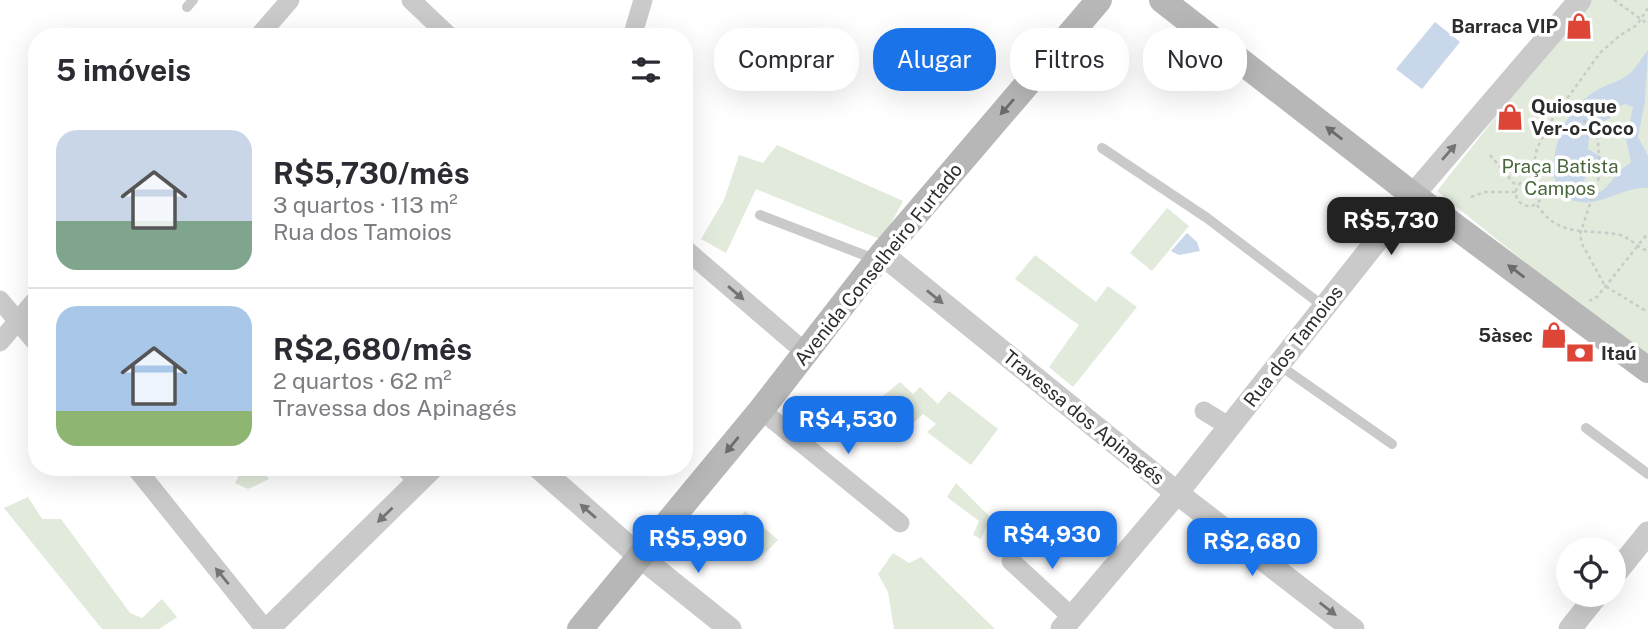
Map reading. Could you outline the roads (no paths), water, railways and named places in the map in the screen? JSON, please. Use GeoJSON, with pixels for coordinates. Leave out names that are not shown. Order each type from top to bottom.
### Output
{"type":"FeatureCollection","features":[{"type":"Feature","properties":{"kind":"main road","name":"Avenida Conselheiro Furtado"},"geometry":{"type":"LineString","coordinates":[[580,629],[638,555],[761,410],[880,257],[1100,0]]}},
{"type":"Feature","properties":{"kind":"main road"},"geometry":{"type":"LineString","coordinates":[[1162,0],[1413,195],[1648,370]]}},
{"type":"Feature","properties":{"kind":"street"},"geometry":{"type":"LineString","coordinates":[[266,28],[290,0]]}},
{"type":"Feature","properties":{"kind":"street"},"geometry":{"type":"LineString","coordinates":[[411,0],[441,28]]}},
{"type":"Feature","properties":{"kind":"street"},"geometry":{"type":"LineString","coordinates":[[635,28],[643,0]]}},
{"type":"Feature","properties":{"kind":"street","name":"Rua dos Tamoios"},"geometry":{"type":"LineString","coordinates":[[1067,623],[1177,493],[1413,195],[1580,0]]}},
{"type":"Feature","properties":{"kind":"street"},"geometry":{"type":"LineString","coordinates":[[693,256],[806,353]]}},
{"type":"Feature","properties":{"kind":"street","name":"Travessa dos Apinagés"},"geometry":{"type":"LineString","coordinates":[[880,257],[1353,629]]}},
{"type":"Feature","properties":{"kind":"street"},"geometry":{"type":"LineString","coordinates":[[0,300],[28,333]]}},
{"type":"Feature","properties":{"kind":"street"},"geometry":{"type":"LineString","coordinates":[[0,342],[28,309]]}},
{"type":"Feature","properties":{"kind":"street"},"geometry":{"type":"LineString","coordinates":[[761,410],[900,523]]}},
{"type":"Feature","properties":{"kind":"street"},"geometry":{"type":"LineString","coordinates":[[1204,411],[1230,427]]}},
{"type":"Feature","properties":{"kind":"street"},"geometry":{"type":"LineString","coordinates":[[143,476],[275,626],[415,476]]}},
{"type":"Feature","properties":{"kind":"street"},"geometry":{"type":"LineString","coordinates":[[548,476],[638,555],[730,629]]}},
{"type":"Feature","properties":{"kind":"street"},"geometry":{"type":"LineString","coordinates":[[1626,560],[1648,533]]}},
{"type":"Feature","properties":{"kind":"street"},"geometry":{"type":"LineString","coordinates":[[1011,561],[1067,623]]}},
{"type":"Feature","properties":{"kind":"street"},"geometry":{"type":"LineString","coordinates":[[1570,629],[1587,607]]}},
{"type":"Feature","properties":{"kind":"lane"},"geometry":{"type":"LineString","coordinates":[[1102,148],[1207,218],[1323,306]]}},
{"type":"Feature","properties":{"kind":"lane"},"geometry":{"type":"LineString","coordinates":[[760,215],[880,257]]}},
{"type":"Feature","properties":{"kind":"lane"},"geometry":{"type":"LineString","coordinates":[[1279,365],[1392,444]]}},
{"type":"Feature","properties":{"kind":"lane"},"geometry":{"type":"LineString","coordinates":[[1586,428],[1648,474]]}},
{"type":"Feature","properties":{"kind":"water"},"geometry":{"type":"Polygon","coordinates":[[[1435,22],[1460,42],[1422,89],[1396,69],[1435,22]]]}},
{"type":"Feature","properties":{"kind":"water"},"geometry":{"type":"Polygon","coordinates":[[[1648,50],[1645,101],[1638,137],[1648,156],[1648,188],[1630,190],[1594,202],[1571,200],[1560,191],[1554,174],[1556,148],[1564,125],[1588,96],[1628,75],[1648,50]],[[1625,104],[1618,107],[1610,118],[1590,128],[1588,149],[1608,161],[1608,168],[1604,172],[1586,176],[1582,187],[1589,192],[1600,192],[1631,162],[1626,139],[1633,107],[1625,104]]]}},
{"type":"Feature","properties":{"kind":"water"},"geometry":{"type":"Polygon","coordinates":[[[1187,233],[1197,242],[1200,251],[1179,255],[1171,251],[1187,233]]]}},
{"type":"Feature","properties":{"kind":"place","name":"Barraca VIP"},"geometry":{"type":"Point","coordinates":[1579,26]}},
{"type":"Feature","properties":{"kind":"place","name":"Quiosque Ver-o-Coco"},"geometry":{"type":"Point","coordinates":[1510,117]}},
{"type":"Feature","properties":{"kind":"place","name":"5àsec"},"geometry":{"type":"Point","coordinates":[1554,335]}},
{"type":"Feature","properties":{"kind":"place","name":"Itaú"},"geometry":{"type":"Point","coordinates":[1580,353]}},
{"type":"Feature","properties":{"kind":"park label","name":"Praça Batista Campos"},"geometry":{"type":"Point","coordinates":[1560,177]}}]}
